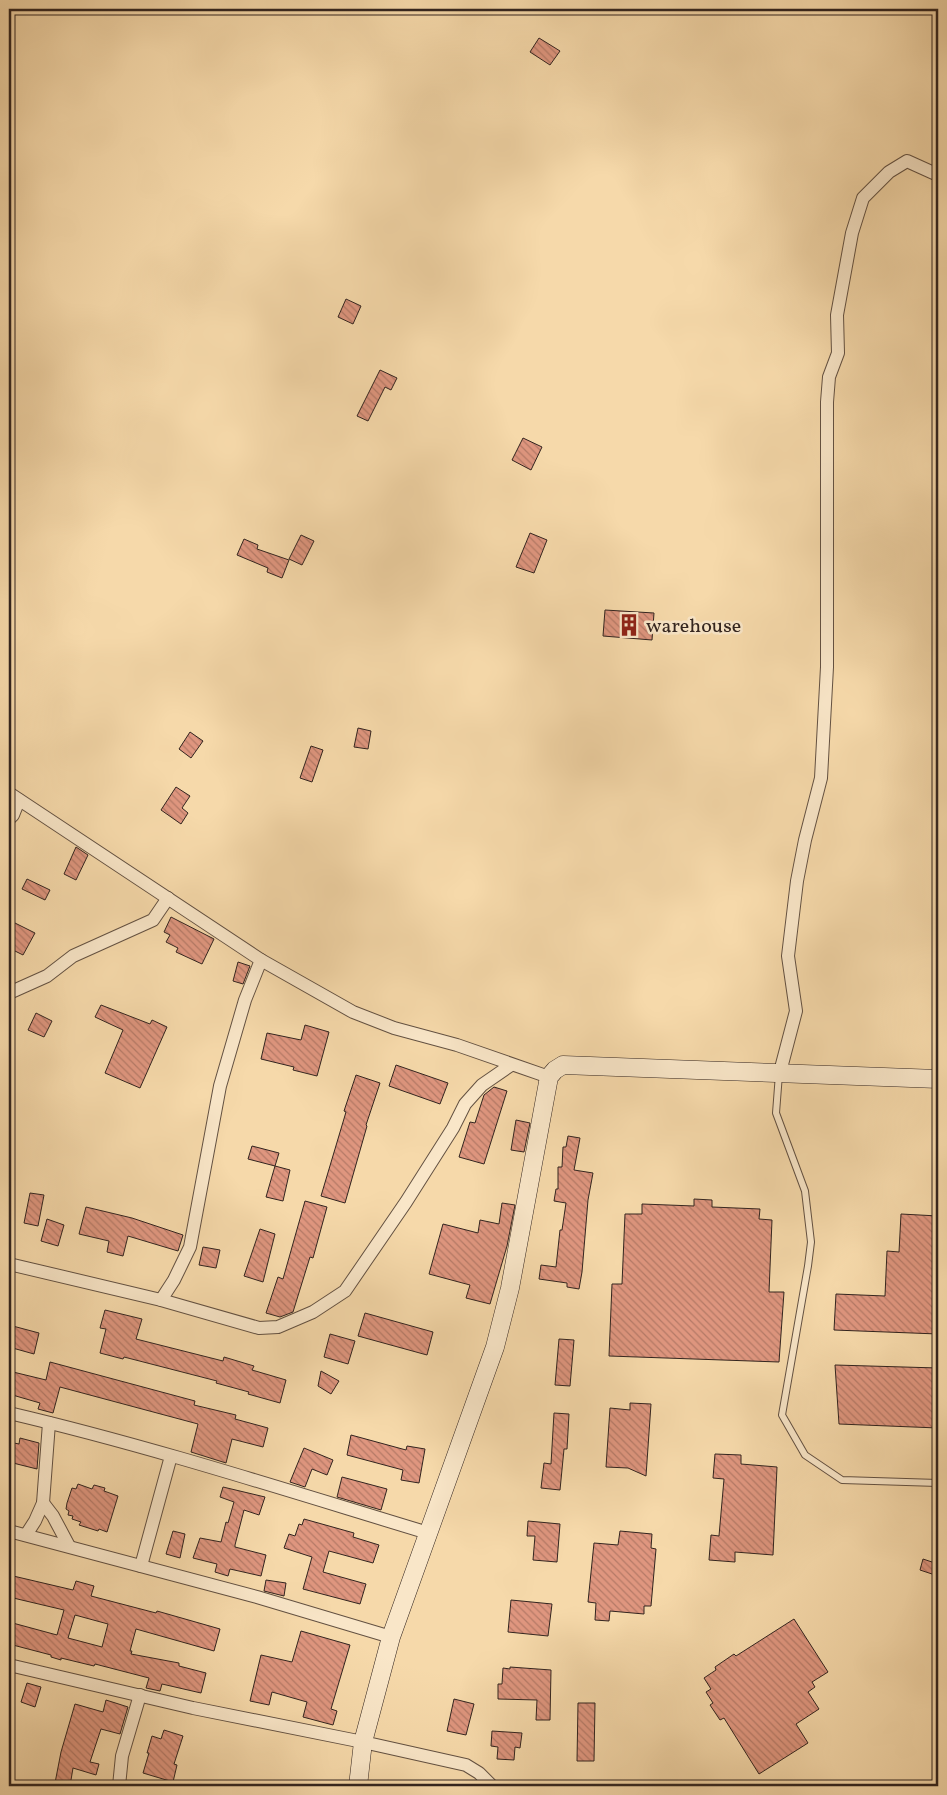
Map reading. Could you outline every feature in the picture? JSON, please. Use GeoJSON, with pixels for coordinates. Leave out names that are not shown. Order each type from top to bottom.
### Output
{"type":"FeatureCollection","features":[{"type":"Feature","properties":{"kind":"street"},"geometry":{"type":"LineString","coordinates":[[780,1072],[796,1011],[788,956],[797,881],[805,840],[821,778],[827,667],[827,402],[829,377],[838,353],[837,315],[852,233],[863,198],[889,172],[907,161],[938,175]]}},
{"type":"Feature","properties":{"kind":"street"},"geometry":{"type":"LineString","coordinates":[[12,800],[168,898],[261,960],[353,1012],[394,1028],[457,1045],[548,1078]]}},
{"type":"Feature","properties":{"kind":"street"},"geometry":{"type":"LineString","coordinates":[[9,819],[13,815],[12,800]]}},
{"type":"Feature","properties":{"kind":"street"},"geometry":{"type":"LineString","coordinates":[[9,993],[47,976],[73,956],[153,920],[168,898]]}},
{"type":"Feature","properties":{"kind":"street"},"geometry":{"type":"LineString","coordinates":[[161,1300],[174,1280],[190,1247],[220,1086],[245,1000],[261,960]]}},
{"type":"Feature","properties":{"kind":"street"},"geometry":{"type":"LineString","coordinates":[[9,1264],[161,1300],[259,1328],[278,1327],[313,1312],[345,1291],[406,1202],[453,1128],[465,1104],[482,1085],[511,1065]]}},
{"type":"Feature","properties":{"kind":"street"},"geometry":{"type":"LineString","coordinates":[[358,1786],[363,1742],[391,1637],[495,1347],[510,1288],[548,1078],[563,1065],[938,1079]]}},
{"type":"Feature","properties":{"kind":"street"},"geometry":{"type":"LineString","coordinates":[[9,1413],[49,1422],[171,1456],[428,1533]]}},
{"type":"Feature","properties":{"kind":"street"},"geometry":{"type":"LineString","coordinates":[[26,1535],[43,1503],[49,1422]]}},
{"type":"Feature","properties":{"kind":"street"},"geometry":{"type":"LineString","coordinates":[[141,1566],[171,1456]]}},
{"type":"Feature","properties":{"kind":"street"},"geometry":{"type":"LineString","coordinates":[[43,1503],[53,1516],[69,1546]]}},
{"type":"Feature","properties":{"kind":"street"},"geometry":{"type":"LineString","coordinates":[[9,1530],[257,1597],[391,1637]]}},
{"type":"Feature","properties":{"kind":"street"},"geometry":{"type":"LineString","coordinates":[[9,1664],[140,1696],[466,1765],[479,1773],[492,1786]]}},
{"type":"Feature","properties":{"kind":"street"},"geometry":{"type":"LineString","coordinates":[[119,1786],[122,1756],[140,1696]]}},
{"type":"Feature","properties":{"kind":"lane"},"geometry":{"type":"LineString","coordinates":[[780,1072],[776,1113],[805,1191],[811,1242],[782,1416],[805,1455],[842,1480],[938,1483]]}},
{"type":"Feature","properties":{"kind":"building"},"geometry":{"type":"Polygon","coordinates":[[[539,38],[560,51],[550,65],[530,52],[539,38]]]}},
{"type":"Feature","properties":{"kind":"building"},"geometry":{"type":"Polygon","coordinates":[[[346,299],[361,306],[353,324],[338,317],[346,299]]]}},
{"type":"Feature","properties":{"kind":"building"},"geometry":{"type":"Polygon","coordinates":[[[380,370],[397,378],[391,390],[385,387],[368,421],[357,416],[380,370]]]}},
{"type":"Feature","properties":{"kind":"building"},"geometry":{"type":"Polygon","coordinates":[[[523,438],[542,447],[531,470],[512,460],[523,438]]]}},
{"type":"Feature","properties":{"kind":"building"},"geometry":{"type":"Polygon","coordinates":[[[530,533],[547,540],[534,573],[516,567],[530,533]]]}},
{"type":"Feature","properties":{"kind":"building"},"geometry":{"type":"Polygon","coordinates":[[[301,535],[314,541],[302,565],[289,559],[301,535]]]}},
{"type":"Feature","properties":{"kind":"building"},"geometry":{"type":"Polygon","coordinates":[[[244,539],[258,545],[257,549],[289,560],[282,578],[267,572],[268,568],[237,555],[244,539]]]}},
{"type":"Feature","properties":{"kind":"building","name":"warehouse"},"geometry":{"type":"Polygon","coordinates":[[[605,610],[654,613],[652,640],[603,636],[605,610]]]}},
{"type":"Feature","properties":{"kind":"building"},"geometry":{"type":"Polygon","coordinates":[[[358,728],[371,731],[368,749],[354,747],[358,728]]]}},
{"type":"Feature","properties":{"kind":"building"},"geometry":{"type":"Polygon","coordinates":[[[190,732],[203,741],[191,758],[179,749],[190,732]]]}},
{"type":"Feature","properties":{"kind":"building"},"geometry":{"type":"Polygon","coordinates":[[[311,746],[323,750],[312,782],[300,778],[311,746]]]}},
{"type":"Feature","properties":{"kind":"building"},"geometry":{"type":"Polygon","coordinates":[[[176,787],[190,796],[182,808],[188,813],[181,824],[161,810],[176,787]]]}},
{"type":"Feature","properties":{"kind":"building"},"geometry":{"type":"Polygon","coordinates":[[[76,847],[88,855],[76,880],[64,874],[76,847]]]}},
{"type":"Feature","properties":{"kind":"building"},"geometry":{"type":"Polygon","coordinates":[[[27,879],[50,890],[45,900],[22,889],[27,879]]]}},
{"type":"Feature","properties":{"kind":"building"},"geometry":{"type":"Polygon","coordinates":[[[171,917],[214,939],[202,964],[176,952],[178,948],[166,942],[170,935],[164,932],[171,917]]]}},
{"type":"Feature","properties":{"kind":"building"},"geometry":{"type":"Polygon","coordinates":[[[9,920],[35,933],[23,955],[9,948],[9,920]]]}},
{"type":"Feature","properties":{"kind":"building"},"geometry":{"type":"Polygon","coordinates":[[[238,962],[250,966],[243,984],[233,981],[238,962]]]}},
{"type":"Feature","properties":{"kind":"building"},"geometry":{"type":"Polygon","coordinates":[[[101,1005],[150,1024],[152,1020],[167,1027],[140,1088],[105,1073],[123,1030],[95,1017],[101,1005]]]}},
{"type":"Feature","properties":{"kind":"building"},"geometry":{"type":"Polygon","coordinates":[[[36,1013],[52,1021],[44,1037],[28,1030],[36,1013]]]}},
{"type":"Feature","properties":{"kind":"building"},"geometry":{"type":"Polygon","coordinates":[[[305,1025],[329,1032],[317,1076],[293,1070],[294,1067],[261,1059],[267,1033],[301,1040],[305,1025]]]}},
{"type":"Feature","properties":{"kind":"building"},"geometry":{"type":"Polygon","coordinates":[[[396,1065],[448,1083],[440,1104],[389,1086],[396,1065]]]}},
{"type":"Feature","properties":{"kind":"building"},"geometry":{"type":"Polygon","coordinates":[[[356,1075],[380,1083],[366,1125],[345,1203],[321,1196],[346,1112],[344,1111],[356,1075]]]}},
{"type":"Feature","properties":{"kind":"building"},"geometry":{"type":"Polygon","coordinates":[[[494,1087],[507,1091],[484,1164],[459,1157],[470,1122],[475,1123],[484,1095],[494,1087]]]}},
{"type":"Feature","properties":{"kind":"building"},"geometry":{"type":"Polygon","coordinates":[[[516,1120],[530,1123],[524,1152],[511,1150],[516,1120]]]}},
{"type":"Feature","properties":{"kind":"building"},"geometry":{"type":"Polygon","coordinates":[[[568,1136],[580,1138],[574,1170],[593,1173],[588,1200],[579,1289],[567,1287],[567,1283],[539,1279],[541,1265],[556,1267],[560,1230],[562,1230],[566,1203],[554,1201],[556,1189],[558,1189],[558,1167],[562,1167],[563,1147],[566,1147],[568,1136]]]}},
{"type":"Feature","properties":{"kind":"building"},"geometry":{"type":"Polygon","coordinates":[[[252,1146],[279,1153],[275,1166],[248,1159],[252,1146]]]}},
{"type":"Feature","properties":{"kind":"building"},"geometry":{"type":"Polygon","coordinates":[[[275,1166],[290,1170],[283,1201],[266,1197],[275,1166]]]}},
{"type":"Feature","properties":{"kind":"building"},"geometry":{"type":"Polygon","coordinates":[[[30,1193],[44,1195],[38,1226],[24,1223],[30,1193]]]}},
{"type":"Feature","properties":{"kind":"building"},"geometry":{"type":"Polygon","coordinates":[[[694,1199],[712,1200],[712,1207],[760,1209],[759,1219],[772,1220],[769,1292],[784,1292],[779,1362],[609,1356],[612,1284],[622,1284],[625,1214],[642,1214],[642,1204],[694,1206],[694,1199]]]}},
{"type":"Feature","properties":{"kind":"building"},"geometry":{"type":"Polygon","coordinates":[[[305,1201],[327,1207],[313,1258],[310,1257],[293,1312],[280,1317],[266,1313],[278,1277],[283,1279],[305,1201]]]}},
{"type":"Feature","properties":{"kind":"building"},"geometry":{"type":"Polygon","coordinates":[[[502,1203],[515,1205],[507,1246],[490,1304],[466,1298],[470,1285],[429,1274],[443,1224],[478,1233],[480,1220],[499,1224],[502,1203]]]}},
{"type":"Feature","properties":{"kind":"building"},"geometry":{"type":"Polygon","coordinates":[[[86,1207],[132,1218],[183,1235],[178,1251],[128,1236],[123,1256],[107,1252],[109,1241],[79,1234],[86,1207]]]}},
{"type":"Feature","properties":{"kind":"building"},"geometry":{"type":"Polygon","coordinates":[[[901,1214],[938,1216],[938,1334],[834,1330],[836,1294],[885,1296],[887,1251],[899,1252],[901,1214]]]}},
{"type":"Feature","properties":{"kind":"building"},"geometry":{"type":"Polygon","coordinates":[[[47,1219],[64,1225],[58,1246],[41,1241],[47,1219]]]}},
{"type":"Feature","properties":{"kind":"building"},"geometry":{"type":"Polygon","coordinates":[[[260,1229],[275,1234],[263,1282],[244,1276],[260,1229]]]}},
{"type":"Feature","properties":{"kind":"building"},"geometry":{"type":"Polygon","coordinates":[[[203,1247],[220,1250],[216,1268],[199,1265],[203,1247]]]}},
{"type":"Feature","properties":{"kind":"building"},"geometry":{"type":"Polygon","coordinates":[[[105,1310],[142,1319],[136,1339],[223,1361],[224,1357],[254,1366],[252,1370],[286,1380],[280,1403],[216,1383],[217,1381],[124,1357],[123,1359],[100,1353],[106,1329],[100,1328],[105,1310]]]}},
{"type":"Feature","properties":{"kind":"building"},"geometry":{"type":"Polygon","coordinates":[[[365,1313],[433,1332],[427,1355],[358,1336],[365,1313]]]}},
{"type":"Feature","properties":{"kind":"building"},"geometry":{"type":"Polygon","coordinates":[[[9,1325],[39,1333],[34,1354],[9,1347],[9,1325]]]}},
{"type":"Feature","properties":{"kind":"building"},"geometry":{"type":"Polygon","coordinates":[[[330,1334],[355,1341],[348,1364],[324,1357],[330,1334]]]}},
{"type":"Feature","properties":{"kind":"building"},"geometry":{"type":"Polygon","coordinates":[[[559,1339],[574,1340],[570,1386],[555,1385],[559,1339]]]}},
{"type":"Feature","properties":{"kind":"building"},"geometry":{"type":"Polygon","coordinates":[[[50,1362],[195,1401],[194,1405],[236,1415],[235,1419],[268,1428],[263,1447],[232,1439],[226,1463],[191,1452],[198,1424],[60,1387],[53,1413],[38,1409],[40,1403],[9,1394],[9,1371],[46,1380],[50,1362]]]}},
{"type":"Feature","properties":{"kind":"building"},"geometry":{"type":"Polygon","coordinates":[[[835,1365],[938,1368],[938,1428],[839,1424],[835,1365]]]}},
{"type":"Feature","properties":{"kind":"building"},"geometry":{"type":"Polygon","coordinates":[[[321,1371],[339,1381],[331,1394],[318,1386],[321,1371]]]}},
{"type":"Feature","properties":{"kind":"building"},"geometry":{"type":"Polygon","coordinates":[[[630,1403],[651,1404],[646,1476],[628,1468],[606,1467],[610,1408],[630,1410],[630,1403]]]}},
{"type":"Feature","properties":{"kind":"building"},"geometry":{"type":"Polygon","coordinates":[[[554,1413],[569,1414],[567,1449],[564,1449],[560,1490],[541,1488],[544,1463],[551,1464],[554,1413]]]}},
{"type":"Feature","properties":{"kind":"building"},"geometry":{"type":"Polygon","coordinates":[[[351,1435],[406,1450],[407,1446],[425,1449],[419,1483],[401,1480],[403,1470],[347,1455],[351,1435]]]}},
{"type":"Feature","properties":{"kind":"building"},"geometry":{"type":"Polygon","coordinates":[[[20,1438],[39,1443],[37,1469],[9,1462],[9,1442],[19,1444],[20,1438]]]}},
{"type":"Feature","properties":{"kind":"building"},"geometry":{"type":"Polygon","coordinates":[[[304,1448],[333,1460],[327,1475],[312,1469],[305,1487],[290,1482],[304,1448]]]}},
{"type":"Feature","properties":{"kind":"building"},"geometry":{"type":"Polygon","coordinates":[[[715,1454],[741,1455],[741,1464],[777,1467],[773,1555],[735,1552],[735,1562],[709,1560],[711,1535],[719,1536],[724,1479],[713,1478],[715,1454]]]}},
{"type":"Feature","properties":{"kind":"building"},"geometry":{"type":"Polygon","coordinates":[[[342,1477],[387,1489],[381,1510],[337,1497],[342,1477]]]}},
{"type":"Feature","properties":{"kind":"building"},"geometry":{"type":"Polygon","coordinates":[[[78,1484],[92,1489],[94,1485],[105,1488],[104,1491],[118,1496],[107,1532],[79,1525],[81,1522],[72,1519],[73,1516],[68,1515],[67,1503],[72,1488],[76,1489],[78,1484]]]}},
{"type":"Feature","properties":{"kind":"building"},"geometry":{"type":"Polygon","coordinates":[[[223,1487],[265,1497],[259,1515],[244,1510],[235,1545],[235,1547],[266,1555],[261,1576],[230,1569],[228,1576],[215,1572],[217,1564],[193,1558],[200,1538],[221,1542],[234,1502],[220,1497],[223,1487]]]}},
{"type":"Feature","properties":{"kind":"building"},"geometry":{"type":"Polygon","coordinates":[[[304,1519],[354,1533],[353,1537],[379,1545],[373,1563],[329,1551],[323,1572],[366,1584],[360,1604],[303,1589],[312,1557],[284,1548],[289,1534],[295,1536],[299,1524],[302,1525],[304,1519]]]}},
{"type":"Feature","properties":{"kind":"building"},"geometry":{"type":"Polygon","coordinates":[[[528,1521],[560,1524],[557,1562],[533,1560],[535,1536],[527,1536],[528,1521]]]}},
{"type":"Feature","properties":{"kind":"building"},"geometry":{"type":"Polygon","coordinates":[[[173,1531],[185,1534],[180,1558],[166,1554],[173,1531]]]}},
{"type":"Feature","properties":{"kind":"building"},"geometry":{"type":"Polygon","coordinates":[[[620,1531],[652,1534],[651,1548],[656,1549],[651,1606],[644,1606],[644,1614],[610,1611],[609,1621],[595,1620],[596,1603],[588,1602],[594,1543],[618,1545],[620,1531]]]}},
{"type":"Feature","properties":{"kind":"building"},"geometry":{"type":"Polygon","coordinates":[[[923,1559],[938,1564],[935,1575],[920,1570],[923,1559]]]}},
{"type":"Feature","properties":{"kind":"building"},"geometry":{"type":"Polygon","coordinates":[[[9,1575],[73,1590],[76,1581],[94,1586],[91,1596],[156,1613],[157,1611],[220,1629],[214,1651],[136,1629],[130,1651],[132,1651],[131,1654],[179,1663],[179,1666],[206,1673],[201,1693],[162,1684],[160,1691],[146,1688],[149,1678],[95,1664],[94,1666],[61,1658],[61,1660],[51,1657],[51,1655],[9,1644],[9,1622],[57,1635],[64,1610],[9,1597],[9,1575]],[[75,1615],[68,1638],[102,1647],[108,1624],[75,1615]]]}},
{"type":"Feature","properties":{"kind":"building"},"geometry":{"type":"Polygon","coordinates":[[[266,1580],[286,1583],[284,1596],[264,1591],[266,1580]]]}},
{"type":"Feature","properties":{"kind":"building"},"geometry":{"type":"Polygon","coordinates":[[[511,1600],[552,1604],[548,1636],[508,1632],[511,1600]]]}},
{"type":"Feature","properties":{"kind":"building"},"geometry":{"type":"Polygon","coordinates":[[[794,1619],[828,1672],[812,1682],[815,1687],[808,1692],[819,1709],[796,1724],[808,1743],[759,1774],[724,1718],[720,1720],[710,1705],[713,1703],[706,1692],[711,1689],[704,1678],[716,1670],[715,1667],[734,1654],[736,1656],[794,1619]]]}},
{"type":"Feature","properties":{"kind":"building"},"geometry":{"type":"Polygon","coordinates":[[[301,1631],[350,1645],[331,1709],[337,1711],[333,1725],[303,1717],[307,1702],[272,1692],[269,1705],[250,1701],[261,1655],[292,1662],[301,1631]]]}},
{"type":"Feature","properties":{"kind":"building"},"geometry":{"type":"Polygon","coordinates":[[[510,1667],[551,1670],[550,1720],[536,1720],[537,1700],[498,1699],[498,1684],[502,1684],[503,1668],[510,1669],[510,1667]]]}},
{"type":"Feature","properties":{"kind":"building"},"geometry":{"type":"Polygon","coordinates":[[[27,1683],[41,1687],[35,1707],[21,1702],[27,1683]]]}},
{"type":"Feature","properties":{"kind":"building"},"geometry":{"type":"Polygon","coordinates":[[[454,1699],[474,1704],[466,1735],[447,1731],[454,1699]]]}},
{"type":"Feature","properties":{"kind":"building"},"geometry":{"type":"Polygon","coordinates":[[[106,1700],[128,1707],[120,1734],[101,1729],[90,1762],[99,1764],[96,1775],[73,1768],[70,1786],[55,1783],[61,1752],[75,1704],[103,1712],[106,1700]]]}},
{"type":"Feature","properties":{"kind":"building"},"geometry":{"type":"Polygon","coordinates":[[[578,1703],[595,1703],[594,1761],[577,1761],[578,1703]]]}},
{"type":"Feature","properties":{"kind":"building"},"geometry":{"type":"Polygon","coordinates":[[[164,1730],[183,1736],[174,1764],[177,1765],[173,1782],[143,1773],[152,1736],[161,1739],[164,1730]]]}},
{"type":"Feature","properties":{"kind":"building"},"geometry":{"type":"Polygon","coordinates":[[[492,1731],[522,1733],[520,1748],[515,1747],[514,1760],[497,1759],[498,1747],[491,1746],[492,1731]]]}},
{"type":"Feature","properties":{"kind":"place","name":"warehouse"},"geometry":{"type":"Point","coordinates":[629,625]}}]}
